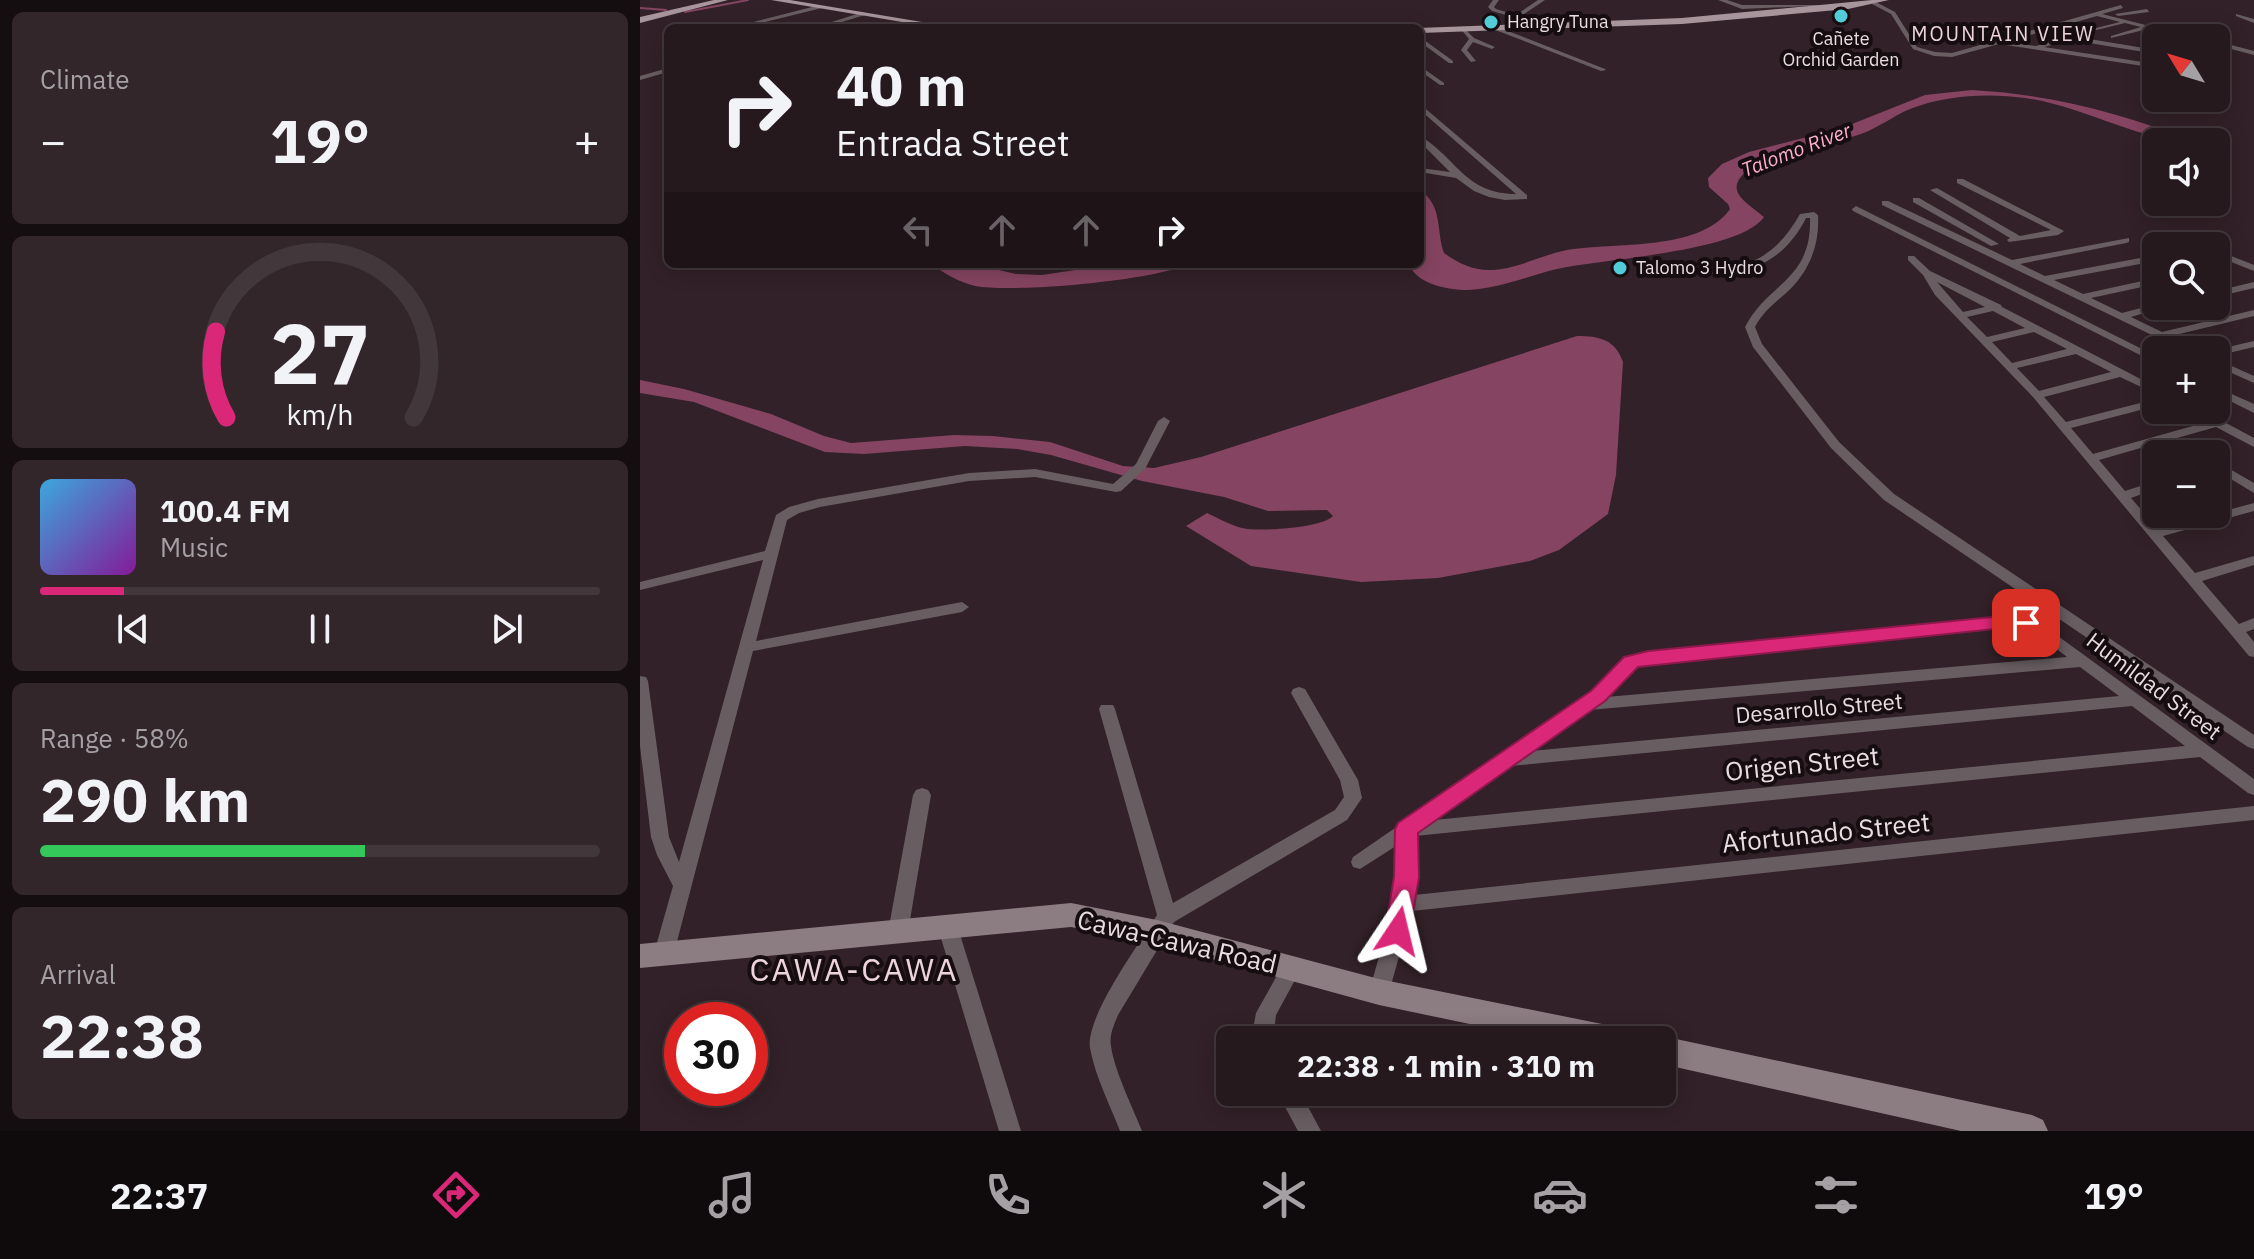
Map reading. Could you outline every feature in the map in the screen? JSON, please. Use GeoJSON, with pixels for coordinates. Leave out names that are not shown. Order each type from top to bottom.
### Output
{"type":"FeatureCollection","features":[{"type":"Feature","properties":{"kind":"main road"},"geometry":{"type":"LineString","coordinates":[[640,20],[724,0]]}},
{"type":"Feature","properties":{"kind":"main road"},"geometry":{"type":"LineString","coordinates":[[775,0],[928,24]]}},
{"type":"Feature","properties":{"kind":"main road"},"geometry":{"type":"LineString","coordinates":[[1424,30],[1701,20],[1856,6],[1885,0]]}},
{"type":"Feature","properties":{"kind":"street"},"geometry":{"type":"LineString","coordinates":[[1496,0],[1492,8],[1548,26]]}},
{"type":"Feature","properties":{"kind":"street"},"geometry":{"type":"LineString","coordinates":[[1516,17],[1542,0]]}},
{"type":"Feature","properties":{"kind":"street"},"geometry":{"type":"LineString","coordinates":[[1721,0],[1738,7],[1856,6]]}},
{"type":"Feature","properties":{"kind":"street"},"geometry":{"type":"LineString","coordinates":[[1780,0],[1793,6]]}},
{"type":"Feature","properties":{"kind":"street"},"geometry":{"type":"LineString","coordinates":[[1874,3],[1890,9],[1912,45],[1922,51],[1947,56],[2121,7]]}},
{"type":"Feature","properties":{"kind":"street"},"geometry":{"type":"LineString","coordinates":[[750,24],[820,7]]}},
{"type":"Feature","properties":{"kind":"street"},"geometry":{"type":"LineString","coordinates":[[2102,14],[2147,11]]}},
{"type":"Feature","properties":{"kind":"street"},"geometry":{"type":"LineString","coordinates":[[829,24],[863,14]]}},
{"type":"Feature","properties":{"kind":"street"},"geometry":{"type":"LineString","coordinates":[[2102,14],[2142,25]]}},
{"type":"Feature","properties":{"kind":"street"},"geometry":{"type":"LineString","coordinates":[[849,24],[876,16]]}},
{"type":"Feature","properties":{"kind":"street"},"geometry":{"type":"LineString","coordinates":[[2086,32],[2127,21]]}},
{"type":"Feature","properties":{"kind":"street"},"geometry":{"type":"LineString","coordinates":[[2056,27],[2113,37],[2142,46]]}},
{"type":"Feature","properties":{"kind":"street"},"geometry":{"type":"LineString","coordinates":[[1495,28],[1603,70]]}},
{"type":"Feature","properties":{"kind":"street"},"geometry":{"type":"LineString","coordinates":[[1462,29],[1472,39],[1492,47]]}},
{"type":"Feature","properties":{"kind":"street"},"geometry":{"type":"LineString","coordinates":[[2113,37],[2142,29]]}},
{"type":"Feature","properties":{"kind":"street"},"geometry":{"type":"LineString","coordinates":[[2135,31],[2142,33]]}},
{"type":"Feature","properties":{"kind":"street"},"geometry":{"type":"LineString","coordinates":[[2035,48],[2071,38],[2142,49]]}},
{"type":"Feature","properties":{"kind":"street"},"geometry":{"type":"LineString","coordinates":[[1472,39],[1464,50],[1473,61]]}},
{"type":"Feature","properties":{"kind":"street"},"geometry":{"type":"LineString","coordinates":[[1424,42],[1451,62]]}},
{"type":"Feature","properties":{"kind":"street"},"geometry":{"type":"LineString","coordinates":[[2067,53],[2096,42]]}},
{"type":"Feature","properties":{"kind":"street"},"geometry":{"type":"LineString","coordinates":[[1996,43],[2142,64]]}},
{"type":"Feature","properties":{"kind":"street"},"geometry":{"type":"LineString","coordinates":[[2100,58],[2126,47]]}},
{"type":"Feature","properties":{"kind":"street"},"geometry":{"type":"LineString","coordinates":[[2230,47],[2254,53]]}},
{"type":"Feature","properties":{"kind":"street"},"geometry":{"type":"LineString","coordinates":[[2129,62],[2142,56]]}},
{"type":"Feature","properties":{"kind":"street"},"geometry":{"type":"LineString","coordinates":[[640,78],[664,71]]}},
{"type":"Feature","properties":{"kind":"street"},"geometry":{"type":"LineString","coordinates":[[1424,71],[1442,84]]}},
{"type":"Feature","properties":{"kind":"street"},"geometry":{"type":"LineString","coordinates":[[1424,110],[1524,197],[1484,195],[1424,142]]}},
{"type":"Feature","properties":{"kind":"street"},"geometry":{"type":"LineString","coordinates":[[1424,171],[1461,176]]}},
{"type":"Feature","properties":{"kind":"street"},"geometry":{"type":"LineString","coordinates":[[1960,181],[2059,231],[1978,247]]}},
{"type":"Feature","properties":{"kind":"street"},"geometry":{"type":"LineString","coordinates":[[1934,190],[2019,239]]}},
{"type":"Feature","properties":{"kind":"street"},"geometry":{"type":"LineString","coordinates":[[1916,200],[1994,244]]}},
{"type":"Feature","properties":{"kind":"street"},"geometry":{"type":"LineString","coordinates":[[1885,203],[2161,335],[2254,313]]}},
{"type":"Feature","properties":{"kind":"street"},"geometry":{"type":"LineString","coordinates":[[1856,209],[2142,353]]}},
{"type":"Feature","properties":{"kind":"street"},"geometry":{"type":"LineString","coordinates":[[1703,271],[1744,269],[1764,261],[1792,238],[1803,216],[1814,215],[1814,236],[1804,265],[1787,287],[1754,319],[1751,335],[1835,445],[1889,497],[2254,743]]}},
{"type":"Feature","properties":{"kind":"street"},"geometry":{"type":"LineString","coordinates":[[2011,263],[2126,240]]}},
{"type":"Feature","properties":{"kind":"street"},"geometry":{"type":"LineString","coordinates":[[1911,258],[1927,273],[1939,293],[2037,395],[2092,458],[2254,652]]}},
{"type":"Feature","properties":{"kind":"street"},"geometry":{"type":"LineString","coordinates":[[2230,259],[2254,268]]}},
{"type":"Feature","properties":{"kind":"street"},"geometry":{"type":"LineString","coordinates":[[2006,285],[2142,260]]}},
{"type":"Feature","properties":{"kind":"street"},"geometry":{"type":"LineString","coordinates":[[2230,265],[2240,263]]}},
{"type":"Feature","properties":{"kind":"street"},"geometry":{"type":"LineString","coordinates":[[1927,273],[2142,384]]}},
{"type":"Feature","properties":{"kind":"street"},"geometry":{"type":"LineString","coordinates":[[2082,297],[2142,284]]}},
{"type":"Feature","properties":{"kind":"street"},"geometry":{"type":"LineString","coordinates":[[2230,291],[2254,285]]}},
{"type":"Feature","properties":{"kind":"street"},"geometry":{"type":"LineString","coordinates":[[1939,293],[1960,288]]}},
{"type":"Feature","properties":{"kind":"street"},"geometry":{"type":"LineString","coordinates":[[1961,315],[1997,307]]}},
{"type":"Feature","properties":{"kind":"street"},"geometry":{"type":"LineString","coordinates":[[2121,316],[2142,311]]}},
{"type":"Feature","properties":{"kind":"street"},"geometry":{"type":"LineString","coordinates":[[1985,341],[2037,328]]}},
{"type":"Feature","properties":{"kind":"street"},"geometry":{"type":"LineString","coordinates":[[2230,350],[2254,344]]}},
{"type":"Feature","properties":{"kind":"street"},"geometry":{"type":"LineString","coordinates":[[2009,367],[2078,350]]}},
{"type":"Feature","properties":{"kind":"street"},"geometry":{"type":"LineString","coordinates":[[2230,369],[2254,380]]}},
{"type":"Feature","properties":{"kind":"street"},"geometry":{"type":"LineString","coordinates":[[2037,395],[2122,373]]}},
{"type":"Feature","properties":{"kind":"street"},"geometry":{"type":"LineString","coordinates":[[2230,397],[2254,409]]}},
{"type":"Feature","properties":{"kind":"street"},"geometry":{"type":"LineString","coordinates":[[2064,426],[2142,406]]}},
{"type":"Feature","properties":{"kind":"street"},"geometry":{"type":"LineString","coordinates":[[652,954],[682,885],[749,647],[781,518],[794,510],[818,503],[979,476],[1047,474],[1112,488],[1126,482],[1141,466],[1164,421]]}},
{"type":"Feature","properties":{"kind":"street"},"geometry":{"type":"LineString","coordinates":[[2092,458],[2213,424]]}},
{"type":"Feature","properties":{"kind":"street"},"geometry":{"type":"LineString","coordinates":[[2219,424],[2254,443]]}},
{"type":"Feature","properties":{"kind":"street"},"geometry":{"type":"LineString","coordinates":[[2166,437],[2171,440]]}},
{"type":"Feature","properties":{"kind":"street"},"geometry":{"type":"LineString","coordinates":[[2230,474],[2254,489]]}},
{"type":"Feature","properties":{"kind":"street"},"geometry":{"type":"LineString","coordinates":[[2123,496],[2142,490]]}},
{"type":"Feature","properties":{"kind":"street"},"geometry":{"type":"LineString","coordinates":[[2155,534],[2254,507]]}},
{"type":"Feature","properties":{"kind":"street"},"geometry":{"type":"LineString","coordinates":[[640,586],[773,553]]}},
{"type":"Feature","properties":{"kind":"street"},"geometry":{"type":"LineString","coordinates":[[2192,579],[2254,560]]}},
{"type":"Feature","properties":{"kind":"street"},"geometry":{"type":"LineString","coordinates":[[749,647],[962,607]]}},
{"type":"Feature","properties":{"kind":"street","name":"Humildad Street"},"geometry":{"type":"LineString","coordinates":[[1585,705],[1609,687],[1631,662],[1640,659],[2013,621],[2026,623],[2083,661],[2254,788]]}},
{"type":"Feature","properties":{"kind":"street"},"geometry":{"type":"LineString","coordinates":[[2236,631],[2254,623]]}},
{"type":"Feature","properties":{"kind":"street"},"geometry":{"type":"LineString","coordinates":[[1360,862],[1585,705],[2083,661]]}},
{"type":"Feature","properties":{"kind":"street"},"geometry":{"type":"LineString","coordinates":[[640,681],[660,837],[682,885]]}},
{"type":"Feature","properties":{"kind":"street"},"geometry":{"type":"LineString","coordinates":[[1131,1131],[1105,1063],[1100,1046],[1101,1032],[1109,1011],[1162,924],[1333,819],[1349,806],[1353,798],[1349,780],[1299,693]]}},
{"type":"Feature","properties":{"kind":"street","name":"Desarrollo Street"},"geometry":{"type":"LineString","coordinates":[[1507,760],[2136,700]]}},
{"type":"Feature","properties":{"kind":"street"},"geometry":{"type":"LineString","coordinates":[[1107,709],[1162,924]]}},
{"type":"Feature","properties":{"kind":"street","name":"Origen Street"},"geometry":{"type":"LineString","coordinates":[[1406,829],[2203,750]]}},
{"type":"Feature","properties":{"kind":"street"},"geometry":{"type":"LineString","coordinates":[[898,932],[922,795]]}},
{"type":"Feature","properties":{"kind":"street","name":"Afortunado Street"},"geometry":{"type":"LineString","coordinates":[[1404,904],[2254,813]]}},
{"type":"Feature","properties":{"kind":"street"},"geometry":{"type":"LineString","coordinates":[[1379,992],[1404,904],[1406,829]]}},
{"type":"Feature","properties":{"kind":"street","name":"Cawa-Cawa Road"},"geometry":{"type":"LineString","coordinates":[[652,954],[948,928],[1052,915],[1162,924],[1291,969],[1379,992],[1544,1026]]}},
{"type":"Feature","properties":{"kind":"street"},"geometry":{"type":"LineString","coordinates":[[948,928],[1010,1131]]}},
{"type":"Feature","properties":{"kind":"street"},"geometry":{"type":"LineString","coordinates":[[1264,1026],[1266,1013],[1291,969]]}},
{"type":"Feature","properties":{"kind":"street"},"geometry":{"type":"LineString","coordinates":[[1676,1053],[2032,1131]]}},
{"type":"Feature","properties":{"kind":"street"},"geometry":{"type":"LineString","coordinates":[[1296,1106],[1310,1131]]}},
{"type":"Feature","properties":{"kind":"water","name":"Talomo River"},"geometry":{"type":"Polygon","coordinates":[[[1972,90],[2060,101],[2158,128],[2142,128],[2142,133],[2069,108],[2025,98],[1952,98],[1910,109],[1861,134],[1754,165],[1738,181],[1738,193],[1764,217],[1750,229],[1728,238],[1668,252],[1557,269],[1479,289],[1442,287],[1425,281],[1411,268],[1424,268],[1424,194],[1436,211],[1444,253],[1477,269],[1509,268],[1567,250],[1654,243],[1698,232],[1716,223],[1730,209],[1709,187],[1708,178],[1722,164],[1749,152],[1842,128],[1925,95],[1972,90]]]}},
{"type":"Feature","properties":{"kind":"water"},"geometry":{"type":"Polygon","coordinates":[[[937,268],[990,268],[1016,274],[1042,275],[1088,268],[1176,268],[1115,280],[1020,288],[975,286],[937,268]]]}},
{"type":"Feature","properties":{"kind":"water"},"geometry":{"type":"Polygon","coordinates":[[[1577,336],[1605,340],[1616,348],[1623,362],[1616,475],[1608,514],[1559,550],[1530,561],[1438,578],[1361,582],[1251,566],[1186,526],[1207,513],[1242,528],[1290,528],[1327,520],[1333,516],[1327,510],[1268,511],[1224,497],[1142,481],[1051,455],[1017,449],[965,446],[864,454],[825,452],[694,402],[640,393],[640,380],[684,389],[771,414],[824,436],[851,443],[954,435],[993,436],[1050,442],[1123,466],[1154,468],[1201,457],[1577,336]]]}},
{"type":"Feature","properties":{"kind":"waterway"},"geometry":{"type":"LineString","coordinates":[[685,12],[748,0]]}},
{"type":"Feature","properties":{"kind":"waterway"},"geometry":{"type":"LineString","coordinates":[[640,8],[666,10]]}},
{"type":"Feature","properties":{"kind":"place","name":"Cañete Orchid Garden"},"geometry":{"type":"Point","coordinates":[1841,16]}},
{"type":"Feature","properties":{"kind":"place","name":"Hangry Tuna"},"geometry":{"type":"Point","coordinates":[1491,22]}},
{"type":"Feature","properties":{"kind":"place","name":"Talomo 3 Hydro"},"geometry":{"type":"Point","coordinates":[1620,268]}},
{"type":"Feature","properties":{"kind":"district","name":"MOUNTAIN VIEW"},"geometry":{"type":"Point","coordinates":[2003,34]}},
{"type":"Feature","properties":{"kind":"district","name":"CAWA-CAWA"},"geometry":{"type":"Point","coordinates":[854,970]}},
{"type":"Feature","properties":{"kind":"route"},"geometry":{"type":"LineString","coordinates":[[1398,931],[1404,904],[1406,829],[1598,696],[1631,662],[1648,657],[2013,621],[2026,623]]}}]}
